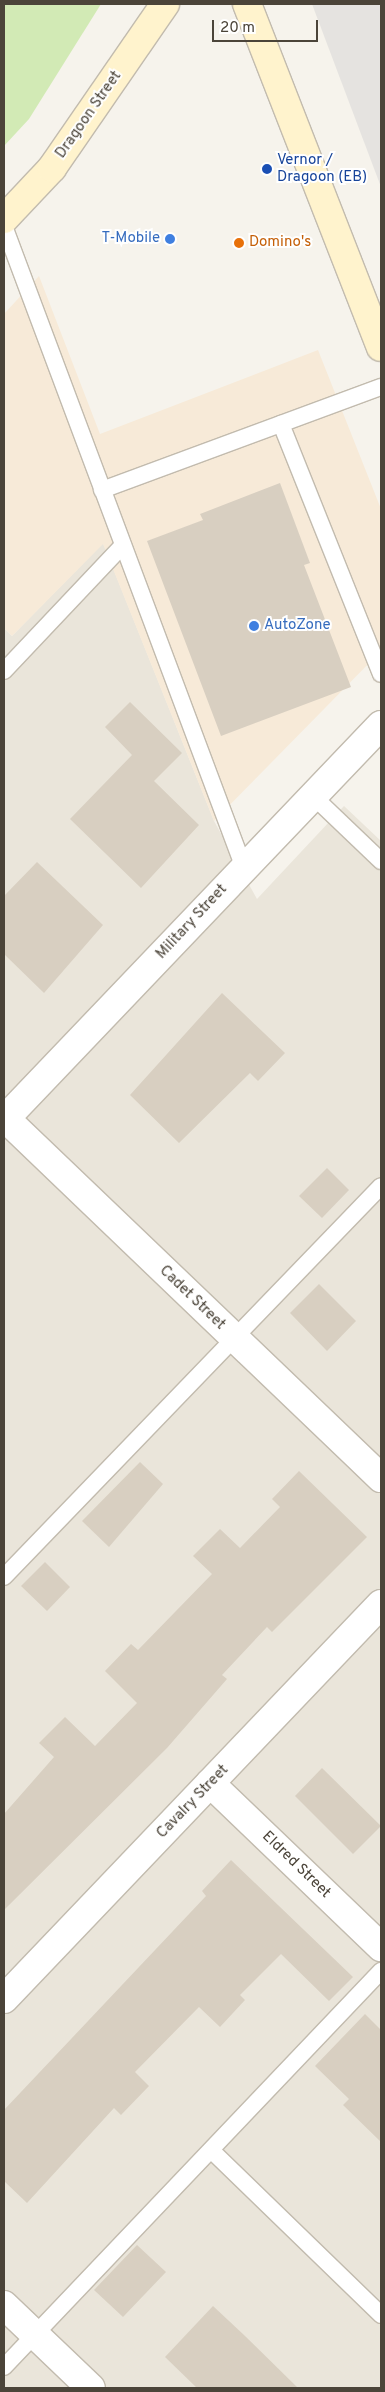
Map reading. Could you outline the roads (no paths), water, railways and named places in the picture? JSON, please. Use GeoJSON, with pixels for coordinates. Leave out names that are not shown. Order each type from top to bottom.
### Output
{"type":"FeatureCollection","features":[{"type":"Feature","properties":{"kind":"street","name":"Dragoon Street"},"geometry":{"type":"LineString","coordinates":[[4,219],[52,168],[165,4]]}},
{"type":"Feature","properties":{"kind":"street"},"geometry":{"type":"LineString","coordinates":[[248,4],[381,347]]}},
{"type":"Feature","properties":{"kind":"street","name":"Military Street"},"geometry":{"type":"LineString","coordinates":[[4,1118],[381,725]]}},
{"type":"Feature","properties":{"kind":"street","name":"Cadet Street"},"geometry":{"type":"LineString","coordinates":[[4,1118],[381,1478]]}},
{"type":"Feature","properties":{"kind":"street","name":"Cavalry Street"},"geometry":{"type":"LineString","coordinates":[[4,1999],[381,1604]]}},
{"type":"Feature","properties":{"kind":"street","name":"Eldred Street"},"geometry":{"type":"LineString","coordinates":[[210,1783],[381,1947]]}},
{"type":"Feature","properties":{"kind":"street"},"geometry":{"type":"LineString","coordinates":[[4,2305],[90,2388]]}},
{"type":"Feature","properties":{"kind":"lane"},"geometry":{"type":"LineString","coordinates":[[4,226],[244,868]]}},
{"type":"Feature","properties":{"kind":"lane"},"geometry":{"type":"LineString","coordinates":[[102,490],[381,387]]}},
{"type":"Feature","properties":{"kind":"lane"},"geometry":{"type":"LineString","coordinates":[[281,424],[381,674]]}},
{"type":"Feature","properties":{"kind":"lane"},"geometry":{"type":"LineString","coordinates":[[4,671],[123,545]]}},
{"type":"Feature","properties":{"kind":"lane"},"geometry":{"type":"LineString","coordinates":[[313,796],[381,862]]}},
{"type":"Feature","properties":{"kind":"lane"},"geometry":{"type":"LineString","coordinates":[[4,1577],[233,1337],[381,1186]]}},
{"type":"Feature","properties":{"kind":"lane"},"geometry":{"type":"LineString","coordinates":[[4,2367],[381,1971]]}},
{"type":"Feature","properties":{"kind":"lane"},"geometry":{"type":"LineString","coordinates":[[211,2150],[381,2315]]}},
{"type":"Feature","properties":{"kind":"place","name":"Vernor / Dragoon (EB)"},"geometry":{"type":"Point","coordinates":[267,169]}},
{"type":"Feature","properties":{"kind":"place","name":"T-Mobile"},"geometry":{"type":"Point","coordinates":[170,239]}},
{"type":"Feature","properties":{"kind":"place","name":"Domino's"},"geometry":{"type":"Point","coordinates":[239,243]}},
{"type":"Feature","properties":{"kind":"place","name":"AutoZone"},"geometry":{"type":"Point","coordinates":[254,626]}}]}
